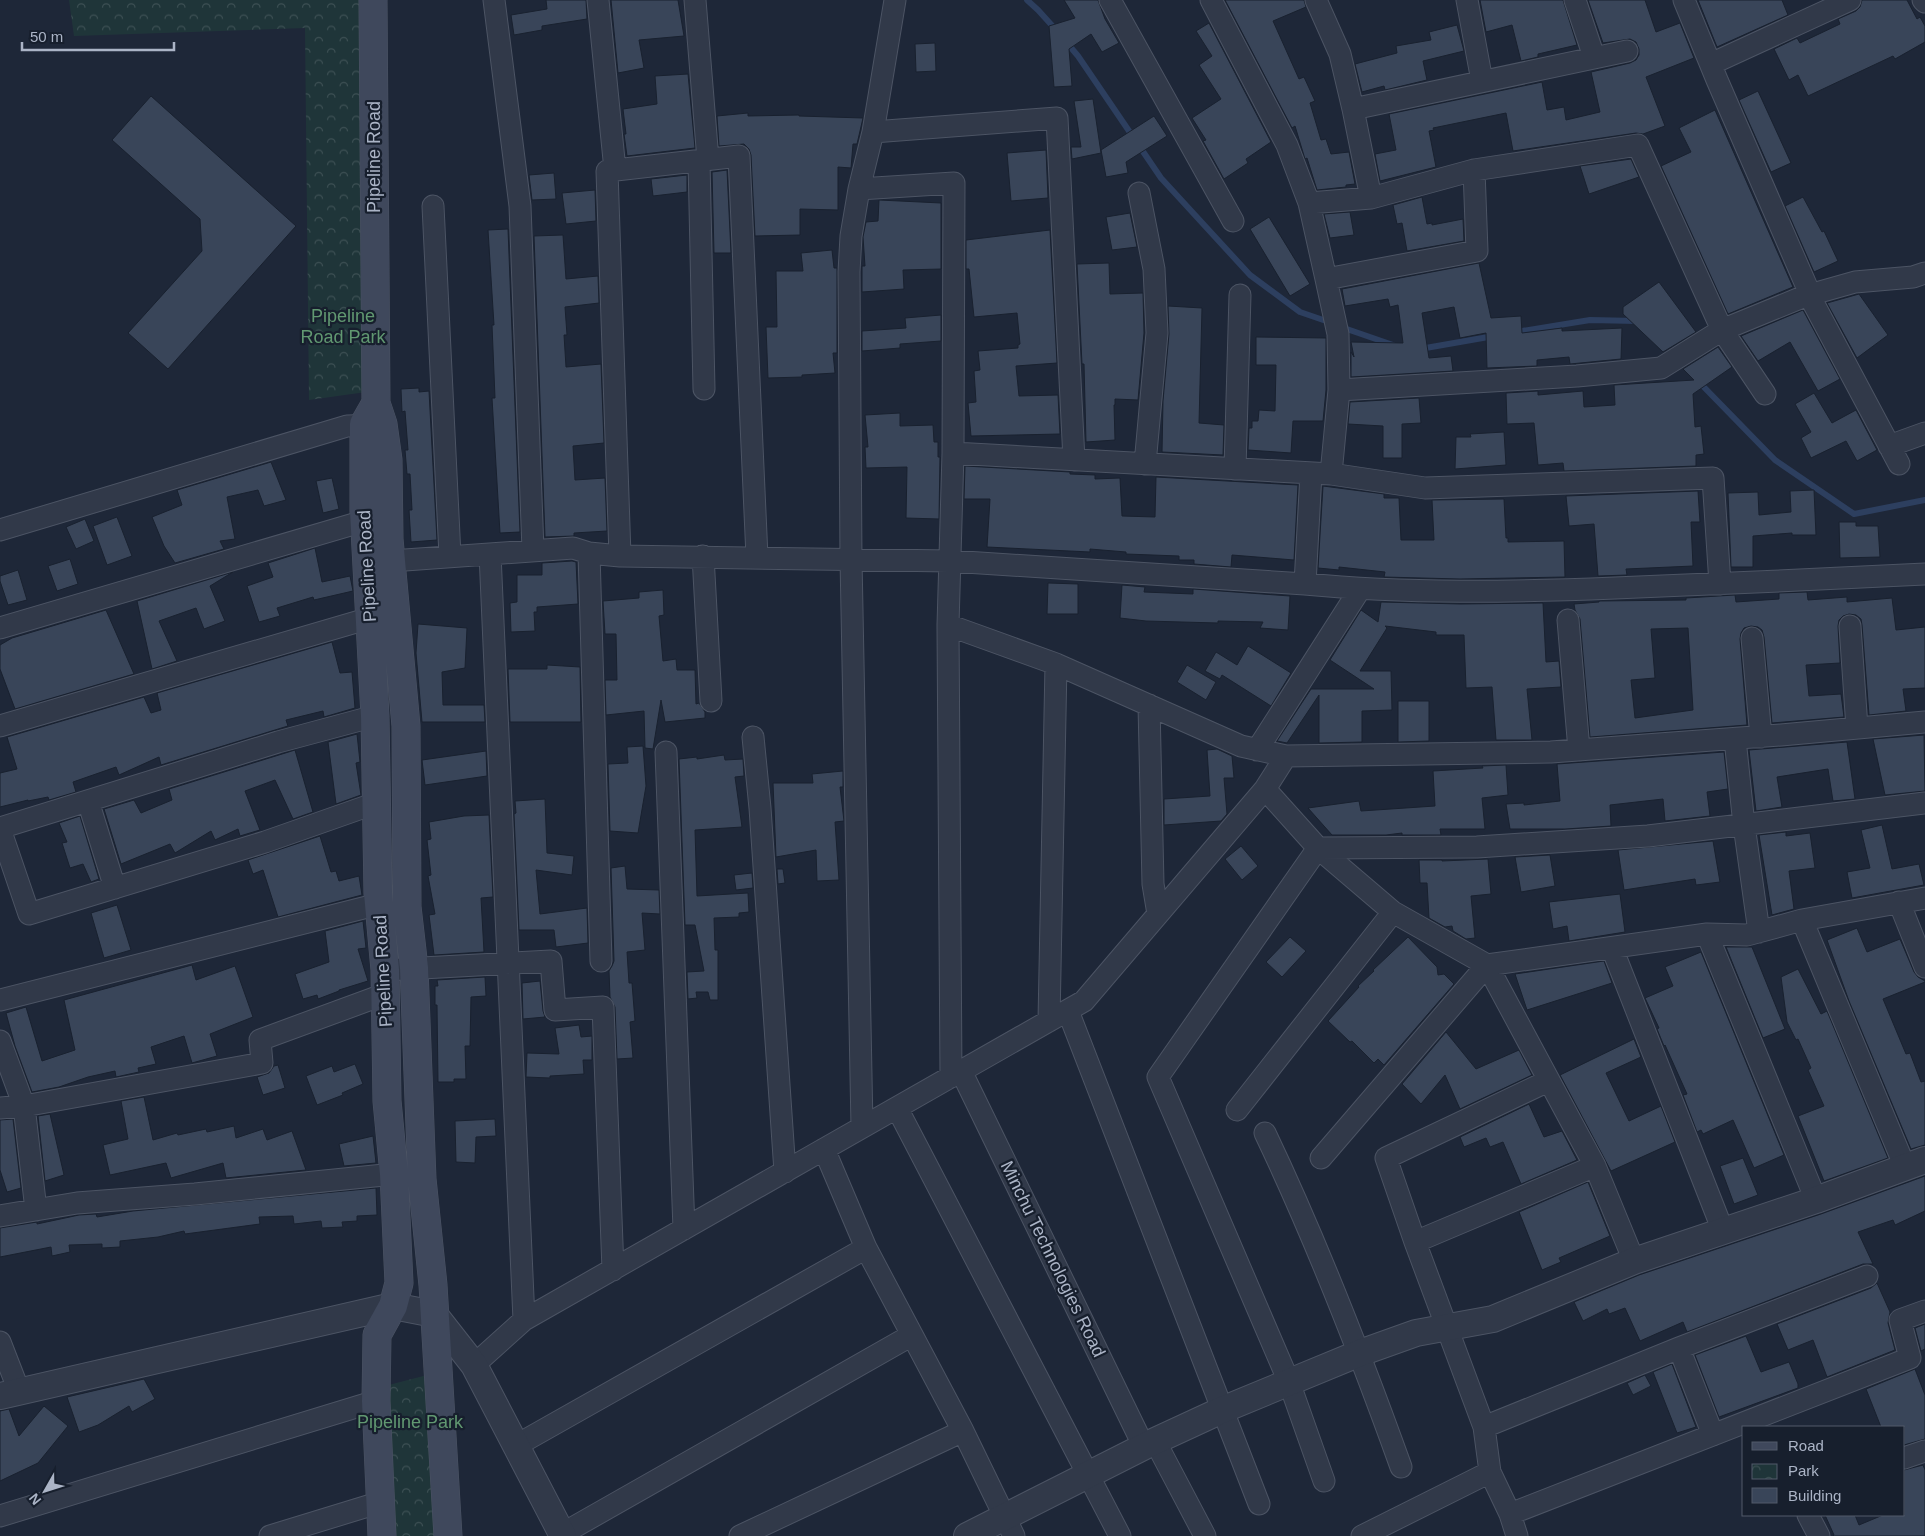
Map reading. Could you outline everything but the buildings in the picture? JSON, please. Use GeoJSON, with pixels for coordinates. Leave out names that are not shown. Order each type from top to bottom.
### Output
{"type":"FeatureCollection","features":[{"type":"Feature","properties":{"kind":"main road","name":"Pipeline Road"},"geometry":{"type":"LineString","coordinates":[[374,0],[374,417],[364,521],[375,716],[379,904],[385,982],[387,1101],[394,1174],[399,1283],[393,1306],[377,1335],[376,1401],[382,1536]]}},
{"type":"Feature","properties":{"kind":"main road","name":"Pipeline Road"},"geometry":{"type":"LineString","coordinates":[[374,417],[388,460],[389,540],[406,726],[407,907],[414,968],[422,1179],[434,1314],[448,1536]]}},
{"type":"Feature","properties":{"kind":"street"},"geometry":{"type":"LineString","coordinates":[[494,0],[520,206],[533,550]]}},
{"type":"Feature","properties":{"kind":"street"},"geometry":{"type":"LineString","coordinates":[[598,0],[615,170]]}},
{"type":"Feature","properties":{"kind":"street"},"geometry":{"type":"LineString","coordinates":[[695,0],[704,160],[704,389]]}},
{"type":"Feature","properties":{"kind":"street"},"geometry":{"type":"LineString","coordinates":[[862,1127],[848,290],[851,236],[859,189],[873,132],[895,0]]}},
{"type":"Feature","properties":{"kind":"street"},"geometry":{"type":"LineString","coordinates":[[1110,0],[1233,221]]}},
{"type":"Feature","properties":{"kind":"street"},"geometry":{"type":"LineString","coordinates":[[1211,0],[1288,145],[1309,203],[1336,324],[1339,390],[1321,474],[1305,584]]}},
{"type":"Feature","properties":{"kind":"street"},"geometry":{"type":"LineString","coordinates":[[1316,0],[1340,54],[1354,109],[1371,198]]}},
{"type":"Feature","properties":{"kind":"street"},"geometry":{"type":"LineString","coordinates":[[1467,0],[1482,80]]}},
{"type":"Feature","properties":{"kind":"street"},"geometry":{"type":"LineString","coordinates":[[1575,0],[1594,57]]}},
{"type":"Feature","properties":{"kind":"street"},"geometry":{"type":"LineString","coordinates":[[1684,0],[1809,294],[1894,455],[1925,433]]}},
{"type":"Feature","properties":{"kind":"street"},"geometry":{"type":"LineString","coordinates":[[1710,64],[1850,0]]}},
{"type":"Feature","properties":{"kind":"street"},"geometry":{"type":"LineString","coordinates":[[1354,109],[1482,80],[1627,51]]}},
{"type":"Feature","properties":{"kind":"street"},"geometry":{"type":"LineString","coordinates":[[873,132],[1057,118],[1074,460]]}},
{"type":"Feature","properties":{"kind":"street"},"geometry":{"type":"LineString","coordinates":[[1309,203],[1371,198],[1474,170],[1638,145],[1722,330],[1765,394]]}},
{"type":"Feature","properties":{"kind":"street"},"geometry":{"type":"LineString","coordinates":[[620,556],[607,171],[740,156],[757,557]]}},
{"type":"Feature","properties":{"kind":"street"},"geometry":{"type":"LineString","coordinates":[[1326,279],[1477,251],[1474,170]]}},
{"type":"Feature","properties":{"kind":"street"},"geometry":{"type":"LineString","coordinates":[[859,189],[954,183],[953,453],[948,625],[956,1074]]}},
{"type":"Feature","properties":{"kind":"street"},"geometry":{"type":"LineString","coordinates":[[1140,192],[1154,269],[1157,333],[1145,464]]}},
{"type":"Feature","properties":{"kind":"street"},"geometry":{"type":"LineString","coordinates":[[433,206],[450,556]]}},
{"type":"Feature","properties":{"kind":"street"},"geometry":{"type":"LineString","coordinates":[[1339,390],[1577,376],[1660,368],[1722,330],[1809,294],[1856,282],[1913,277],[1925,273]]}},
{"type":"Feature","properties":{"kind":"street"},"geometry":{"type":"LineString","coordinates":[[1235,469],[1240,295]]}},
{"type":"Feature","properties":{"kind":"street"},"geometry":{"type":"LineString","coordinates":[[0,530],[374,417]]}},
{"type":"Feature","properties":{"kind":"street"},"geometry":{"type":"LineString","coordinates":[[953,453],[1321,474],[1425,488],[1713,478],[1720,584]]}},
{"type":"Feature","properties":{"kind":"street"},"geometry":{"type":"LineString","coordinates":[[0,628],[364,521]]}},
{"type":"Feature","properties":{"kind":"street"},"geometry":{"type":"LineString","coordinates":[[391,561],[573,548],[588,554],[620,556],[703,556],[950,562],[1360,589],[1501,592],[1925,574]]}},
{"type":"Feature","properties":{"kind":"street"},"geometry":{"type":"LineString","coordinates":[[490,554],[524,1320]]}},
{"type":"Feature","properties":{"kind":"street"},"geometry":{"type":"LineString","coordinates":[[588,554],[601,961]]}},
{"type":"Feature","properties":{"kind":"street"},"geometry":{"type":"LineString","coordinates":[[703,556],[711,701]]}},
{"type":"Feature","properties":{"kind":"street"},"geometry":{"type":"LineString","coordinates":[[1257,750],[1360,589]]}},
{"type":"Feature","properties":{"kind":"street"},"geometry":{"type":"LineString","coordinates":[[0,726],[370,618]]}},
{"type":"Feature","properties":{"kind":"street"},"geometry":{"type":"LineString","coordinates":[[1568,620],[1578,750]]}},
{"type":"Feature","properties":{"kind":"street"},"geometry":{"type":"LineString","coordinates":[[948,625],[1056,664],[1241,746],[1286,756],[1578,750],[1761,737],[1925,722]]}},
{"type":"Feature","properties":{"kind":"street"},"geometry":{"type":"LineString","coordinates":[[1850,626],[1857,728]]}},
{"type":"Feature","properties":{"kind":"street"},"geometry":{"type":"LineString","coordinates":[[1752,638],[1761,737]]}},
{"type":"Feature","properties":{"kind":"street"},"geometry":{"type":"LineString","coordinates":[[1049,1021],[1056,664]]}},
{"type":"Feature","properties":{"kind":"street"},"geometry":{"type":"LineString","coordinates":[[1150,705],[1153,884],[1158,914]]}},
{"type":"Feature","properties":{"kind":"street"},"geometry":{"type":"LineString","coordinates":[[375,716],[278,742],[0,828],[29,914],[265,842],[376,804]]}},
{"type":"Feature","properties":{"kind":"street"},"geometry":{"type":"LineString","coordinates":[[753,737],[760,808],[785,1172]]}},
{"type":"Feature","properties":{"kind":"street"},"geometry":{"type":"LineString","coordinates":[[1735,739],[1744,825],[1759,932]]}},
{"type":"Feature","properties":{"kind":"street"},"geometry":{"type":"LineString","coordinates":[[666,752],[684,1229]]}},
{"type":"Feature","properties":{"kind":"street"},"geometry":{"type":"LineString","coordinates":[[474,1365],[524,1320],[1084,1001],[1265,789],[1286,756]]}},
{"type":"Feature","properties":{"kind":"street"},"geometry":{"type":"LineString","coordinates":[[1265,789],[1318,848],[1393,912],[1487,965],[1595,1166],[1634,1261]]}},
{"type":"Feature","properties":{"kind":"street"},"geometry":{"type":"LineString","coordinates":[[88,801],[115,888]]}},
{"type":"Feature","properties":{"kind":"street"},"geometry":{"type":"LineString","coordinates":[[1318,848],[1477,847],[1648,836],[1925,802]]}},
{"type":"Feature","properties":{"kind":"street"},"geometry":{"type":"LineString","coordinates":[[1318,848],[1158,1077],[1289,1382],[1324,1480]]}},
{"type":"Feature","properties":{"kind":"street"},"geometry":{"type":"LineString","coordinates":[[1321,1158],[1487,965],[1707,934],[1747,935],[1802,920],[1925,898]]}},
{"type":"Feature","properties":{"kind":"street"},"geometry":{"type":"LineString","coordinates":[[1899,902],[1925,967]]}},
{"type":"Feature","properties":{"kind":"street"},"geometry":{"type":"LineString","coordinates":[[0,1000],[379,904]]}},
{"type":"Feature","properties":{"kind":"street"},"geometry":{"type":"LineString","coordinates":[[1237,1110],[1393,912]]}},
{"type":"Feature","properties":{"kind":"street"},"geometry":{"type":"LineString","coordinates":[[967,1536],[1009,1527],[1089,1474],[1222,1410],[1360,1353],[1416,1333],[1493,1319],[1634,1261],[1816,1200],[1915,1164],[1802,920]]}},
{"type":"Feature","properties":{"kind":"street"},"geometry":{"type":"LineString","coordinates":[[1707,934],[1816,1200]]}},
{"type":"Feature","properties":{"kind":"street"},"geometry":{"type":"LineString","coordinates":[[1612,948],[1723,1231]]}},
{"type":"Feature","properties":{"kind":"street"},"geometry":{"type":"LineString","coordinates":[[0,1108],[24,1106],[262,1062],[260,1040],[414,968],[551,961],[555,1010],[603,1007],[613,1270]]}},
{"type":"Feature","properties":{"kind":"street"},"geometry":{"type":"LineString","coordinates":[[1068,1010],[1259,1504]]}},
{"type":"Feature","properties":{"kind":"street"},"geometry":{"type":"LineString","coordinates":[[0,1041],[24,1106],[36,1210]]}},
{"type":"Feature","properties":{"kind":"street","name":"Minchu Technologies Road"},"geometry":{"type":"LineString","coordinates":[[956,1074],[1150,1444],[1204,1536]]}},
{"type":"Feature","properties":{"kind":"street"},"geometry":{"type":"LineString","coordinates":[[1517,1536],[1510,1514],[1490,1472],[1484,1427],[1415,1242],[1386,1158],[1548,1081]]}},
{"type":"Feature","properties":{"kind":"street"},"geometry":{"type":"LineString","coordinates":[[897,1108],[1120,1536]]}},
{"type":"Feature","properties":{"kind":"street"},"geometry":{"type":"LineString","coordinates":[[1265,1132],[1293,1192],[1360,1353],[1401,1467]]}},
{"type":"Feature","properties":{"kind":"street"},"geometry":{"type":"LineString","coordinates":[[824,1149],[866,1248],[963,1431],[1009,1527]]}},
{"type":"Feature","properties":{"kind":"street"},"geometry":{"type":"LineString","coordinates":[[1415,1242],[1595,1166]]}},
{"type":"Feature","properties":{"kind":"street"},"geometry":{"type":"LineString","coordinates":[[0,1216],[77,1203],[195,1194],[394,1174]]}},
{"type":"Feature","properties":{"kind":"street"},"geometry":{"type":"LineString","coordinates":[[517,1445],[866,1248]]}},
{"type":"Feature","properties":{"kind":"street"},"geometry":{"type":"LineString","coordinates":[[1484,1427],[1679,1348],[1867,1276]]}},
{"type":"Feature","properties":{"kind":"street"},"geometry":{"type":"LineString","coordinates":[[0,1342],[10,1394],[393,1306],[434,1314],[474,1365],[562,1535],[912,1335]]}},
{"type":"Feature","properties":{"kind":"street"},"geometry":{"type":"LineString","coordinates":[[1510,1514],[1910,1358],[1900,1320],[1925,1311]]}},
{"type":"Feature","properties":{"kind":"street"},"geometry":{"type":"LineString","coordinates":[[1679,1348],[1713,1435]]}},
{"type":"Feature","properties":{"kind":"street"},"geometry":{"type":"LineString","coordinates":[[0,1516],[376,1401]]}},
{"type":"Feature","properties":{"kind":"street"},"geometry":{"type":"LineString","coordinates":[[740,1536],[963,1431]]}},
{"type":"Feature","properties":{"kind":"street"},"geometry":{"type":"LineString","coordinates":[[1905,1458],[1925,1450]]}},
{"type":"Feature","properties":{"kind":"street"},"geometry":{"type":"LineString","coordinates":[[1362,1536],[1490,1472]]}},
{"type":"Feature","properties":{"kind":"street"},"geometry":{"type":"LineString","coordinates":[[270,1536],[381,1502]]}},
{"type":"Feature","properties":{"kind":"street"},"geometry":{"type":"LineString","coordinates":[[1809,1516],[1819,1536]]}},
{"type":"Feature","properties":{"kind":"green space","name":"Pipeline Road Park"},"geometry":{"type":"Polygon","coordinates":[[[69,0],[369,0],[366,392],[309,400],[305,28],[74,36],[69,0]]]}},
{"type":"Feature","properties":{"kind":"green space","name":"Pipeline Park"},"geometry":{"type":"Polygon","coordinates":[[[435,1373],[443,1536],[389,1536],[381,1387],[435,1373]]]}},
{"type":"Feature","properties":{"kind":"waterway"},"geometry":{"type":"LineString","coordinates":[[1027,0],[1057,31]]}},
{"type":"Feature","properties":{"kind":"waterway"},"geometry":{"type":"LineString","coordinates":[[1067,43],[1078,56],[1161,178],[1250,275],[1300,312],[1332,323]]}},
{"type":"Feature","properties":{"kind":"waterway"},"geometry":{"type":"LineString","coordinates":[[1516,332],[1590,320],[1637,321]]}},
{"type":"Feature","properties":{"kind":"waterway"},"geometry":{"type":"LineString","coordinates":[[1341,327],[1393,345]]}},
{"type":"Feature","properties":{"kind":"waterway"},"geometry":{"type":"LineString","coordinates":[[1420,349],[1494,336]]}},
{"type":"Feature","properties":{"kind":"waterway"},"geometry":{"type":"LineString","coordinates":[[1698,381],[1775,460],[1854,514],[1925,500]]}}]}
